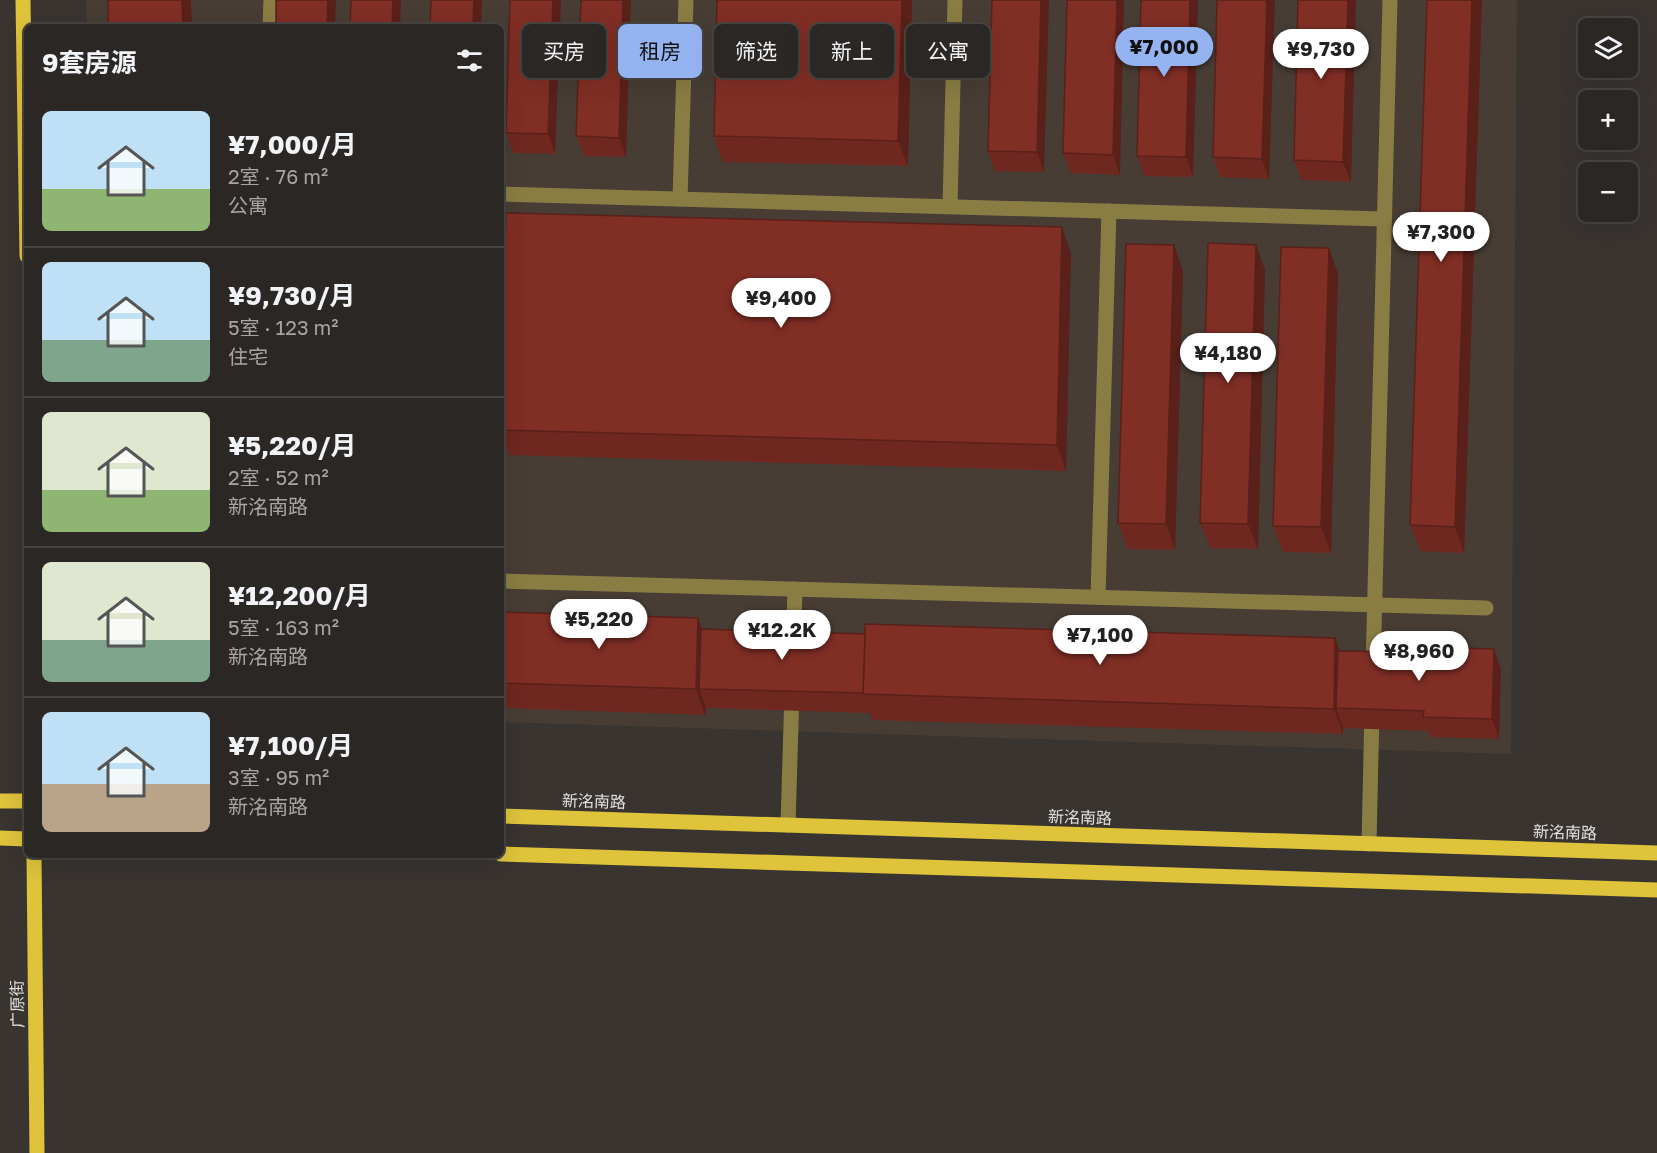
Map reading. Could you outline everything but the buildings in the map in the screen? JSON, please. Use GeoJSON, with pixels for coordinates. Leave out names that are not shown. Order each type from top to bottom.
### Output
{"type":"FeatureCollection","features":[{"type":"Feature","properties":{"kind":"main road"},"geometry":{"type":"LineString","coordinates":[[23,0],[24,61]]}},
{"type":"Feature","properties":{"kind":"main road"},"geometry":{"type":"LineString","coordinates":[[0,801],[24,801]]}},
{"type":"Feature","properties":{"kind":"main road","name":"新洺南路"},"geometry":{"type":"LineString","coordinates":[[504,816],[1657,853]]}},
{"type":"Feature","properties":{"kind":"main road"},"geometry":{"type":"LineString","coordinates":[[0,838],[24,838]]}},
{"type":"Feature","properties":{"kind":"main road"},"geometry":{"type":"LineString","coordinates":[[504,854],[1657,890]]}},
{"type":"Feature","properties":{"kind":"main road","name":"广原街"},"geometry":{"type":"LineString","coordinates":[[33,858],[37,1153]]}},
{"type":"Feature","properties":{"kind":"lane"},"geometry":{"type":"LineString","coordinates":[[270,24],[271,0]]}},
{"type":"Feature","properties":{"kind":"lane"},"geometry":{"type":"LineString","coordinates":[[680,199],[686,0]]}},
{"type":"Feature","properties":{"kind":"lane"},"geometry":{"type":"LineString","coordinates":[[950,206],[955,0]]}},
{"type":"Feature","properties":{"kind":"lane"},"geometry":{"type":"LineString","coordinates":[[1369,844],[1390,0]]}},
{"type":"Feature","properties":{"kind":"lane"},"geometry":{"type":"LineString","coordinates":[[504,194],[1384,219]]}},
{"type":"Feature","properties":{"kind":"lane"},"geometry":{"type":"LineString","coordinates":[[1098,597],[1109,211]]}},
{"type":"Feature","properties":{"kind":"lane"},"geometry":{"type":"LineString","coordinates":[[504,581],[1486,608]]}},
{"type":"Feature","properties":{"kind":"lane"},"geometry":{"type":"LineString","coordinates":[[788,825],[795,589]]}},
{"type":"Feature","properties":{"kind":"shaded area"},"geometry":{"type":"Polygon","coordinates":[[[86,0],[1517,0],[1511,754],[504,722],[504,24],[87,24],[86,0]]]}}]}
